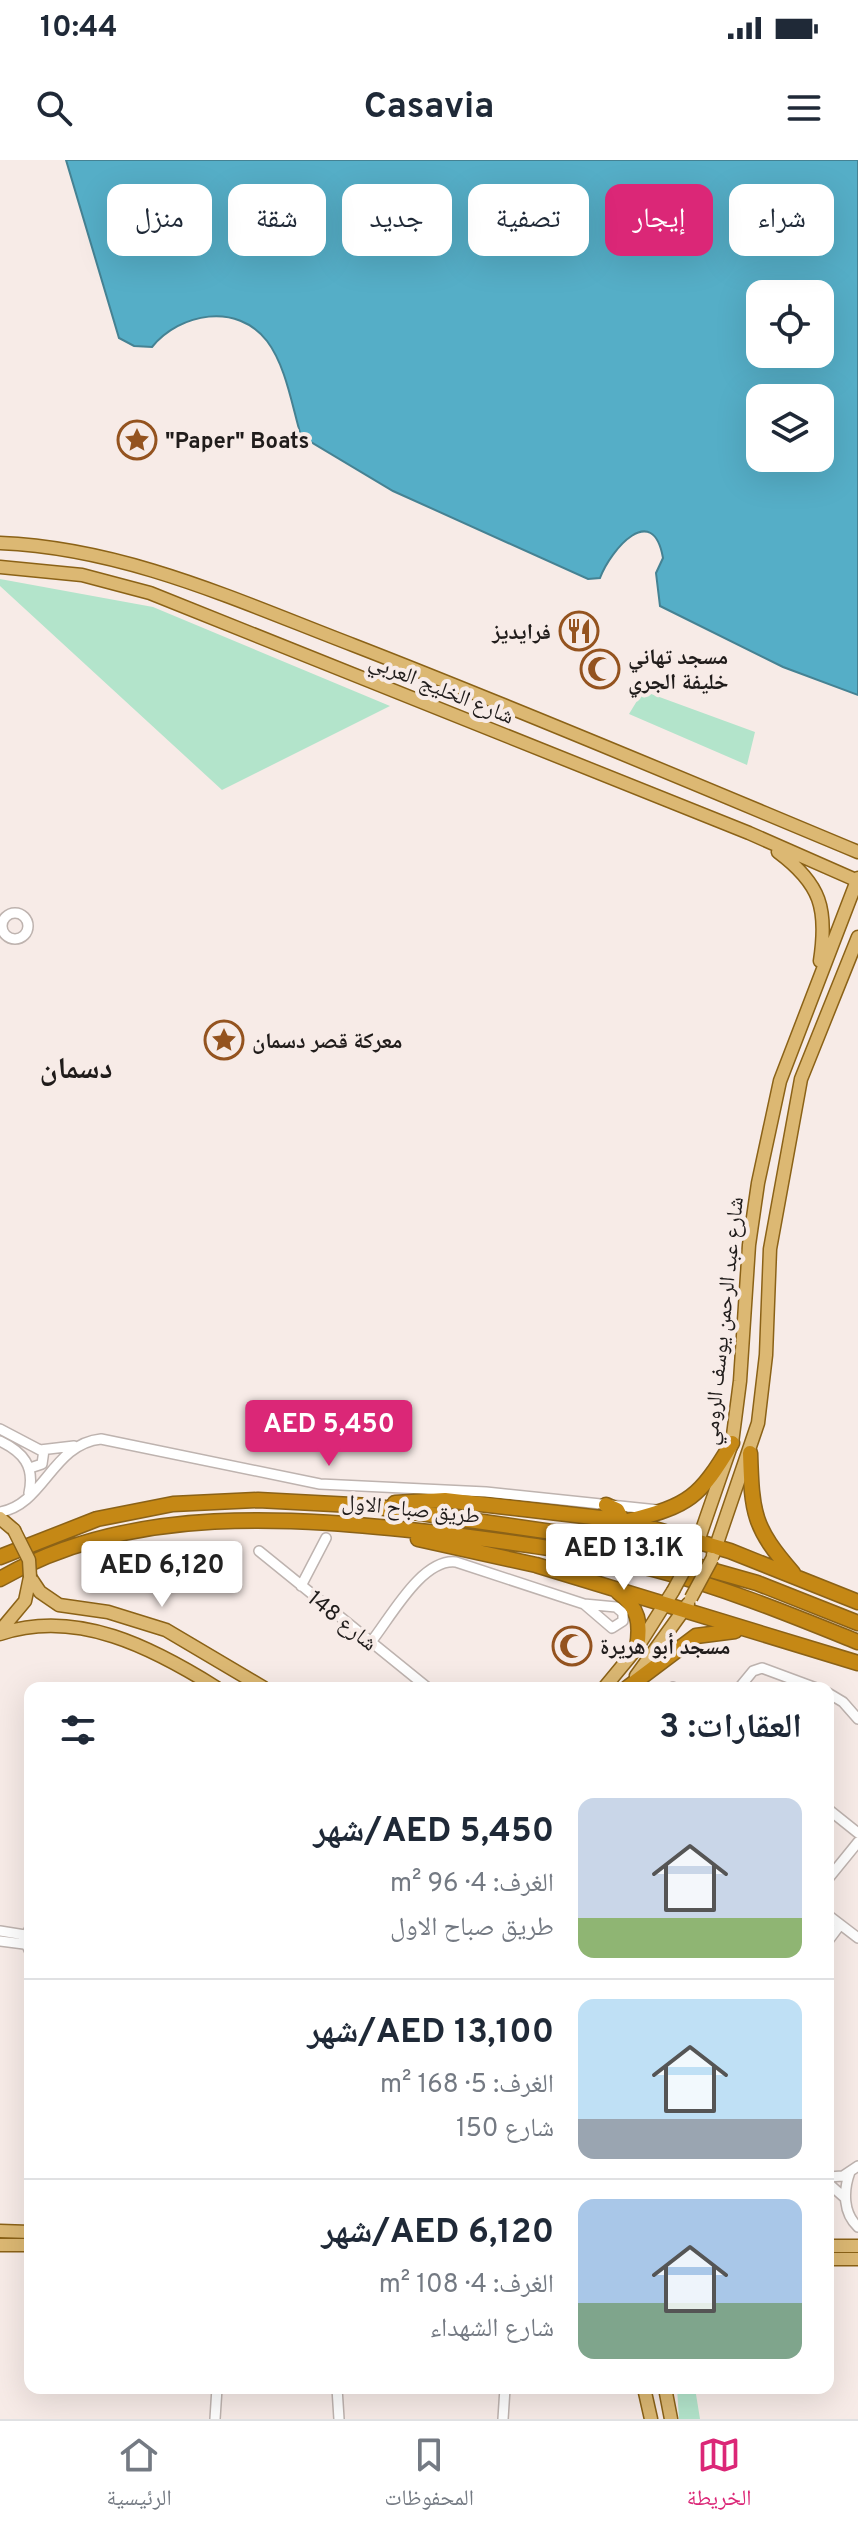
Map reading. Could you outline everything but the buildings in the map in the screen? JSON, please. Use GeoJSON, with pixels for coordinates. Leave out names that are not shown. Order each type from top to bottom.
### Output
{"type":"FeatureCollection","features":[{"type":"Feature","properties":{"kind":"highway"},"geometry":{"type":"LineString","coordinates":[[624,1521],[669,1510],[695,1495],[708,1483],[732,1443]]}},
{"type":"Feature","properties":{"kind":"highway"},"geometry":{"type":"LineString","coordinates":[[750,1453],[754,1517],[769,1545],[793,1574]]}},
{"type":"Feature","properties":{"kind":"highway","name":"طريق صباح الاول"},"geometry":{"type":"LineString","coordinates":[[0,1557],[97,1519],[173,1504],[258,1500],[371,1506],[601,1539],[757,1583],[858,1623]]}},
{"type":"Feature","properties":{"kind":"highway"},"geometry":{"type":"LineString","coordinates":[[371,1506],[445,1500],[624,1521],[696,1548],[793,1574],[858,1602]]}},
{"type":"Feature","properties":{"kind":"highway"},"geometry":{"type":"LineString","coordinates":[[606,1505],[617,1510],[624,1521]]}},
{"type":"Feature","properties":{"kind":"highway","name":"طريق صباح الاول"},"geometry":{"type":"LineString","coordinates":[[0,1579],[48,1557],[138,1532],[231,1519],[335,1522],[536,1545],[654,1569],[783,1611],[858,1642]]}},
{"type":"Feature","properties":{"kind":"highway"},"geometry":{"type":"LineString","coordinates":[[335,1522],[536,1565],[612,1587],[670,1597],[748,1631],[858,1663]]}},
{"type":"Feature","properties":{"kind":"highway"},"geometry":{"type":"LineString","coordinates":[[612,1587],[635,1608],[640,1629],[637,1648]]}},
{"type":"Feature","properties":{"kind":"highway"},"geometry":{"type":"LineString","coordinates":[[634,1682],[696,1636],[720,1630],[748,1631]]}},
{"type":"Feature","properties":{"kind":"main road","name":"شارع الخليج العربي"},"geometry":{"type":"LineString","coordinates":[[0,543],[52,547],[111,558],[235,599],[449,682],[858,852]]}},
{"type":"Feature","properties":{"kind":"main road","name":"شارع الخليج العربي"},"geometry":{"type":"LineString","coordinates":[[0,567],[105,580],[225,622],[858,880]]}},
{"type":"Feature","properties":{"kind":"main road"},"geometry":{"type":"LineString","coordinates":[[225,622],[220,614],[222,606],[235,599]]}},
{"type":"Feature","properties":{"kind":"main road"},"geometry":{"type":"LineString","coordinates":[[749,833],[793,864],[819,897],[824,935],[812,992],[825,992],[829,997],[829,1006]]}},
{"type":"Feature","properties":{"kind":"main road","name":"شارع عبد الرحمن يوسف الرومي"},"geometry":{"type":"LineString","coordinates":[[609,1682],[637,1648],[670,1597],[696,1548],[732,1443],[743,1352],[749,1245],[758,1183],[780,1081],[858,880]]}},
{"type":"Feature","properties":{"kind":"main road","name":"شارع عبد الرحمن يوسف الرومي"},"geometry":{"type":"LineString","coordinates":[[630,1682],[688,1603],[714,1553],[750,1453],[766,1355],[770,1249],[801,1079],[858,937]]}},
{"type":"Feature","properties":{"kind":"main road"},"geometry":{"type":"LineString","coordinates":[[836,990],[858,958]]}},
{"type":"Feature","properties":{"kind":"main road"},"geometry":{"type":"LineString","coordinates":[[0,1518],[14,1530],[26,1552],[30,1577],[25,1601],[0,1632]]}},
{"type":"Feature","properties":{"kind":"main road"},"geometry":{"type":"LineString","coordinates":[[30,1577],[49,1600],[70,1608],[128,1617],[166,1630],[254,1682]]}},
{"type":"Feature","properties":{"kind":"main road"},"geometry":{"type":"LineString","coordinates":[[0,1632],[23,1626],[47,1625],[109,1635],[154,1651],[207,1682]]}},
{"type":"Feature","properties":{"kind":"main road"},"geometry":{"type":"LineString","coordinates":[[0,2231],[24,2232]]}},
{"type":"Feature","properties":{"kind":"main road"},"geometry":{"type":"LineString","coordinates":[[0,2245],[24,2245]]}},
{"type":"Feature","properties":{"kind":"main road"},"geometry":{"type":"LineString","coordinates":[[834,2246],[858,2246]]}},
{"type":"Feature","properties":{"kind":"main road"},"geometry":{"type":"LineString","coordinates":[[834,2259],[858,2259]]}},
{"type":"Feature","properties":{"kind":"main road"},"geometry":{"type":"LineString","coordinates":[[645,2394],[651,2419]]}},
{"type":"Feature","properties":{"kind":"main road"},"geometry":{"type":"LineString","coordinates":[[666,2394],[671,2419]]}},
{"type":"Feature","properties":{"kind":"street"},"geometry":{"type":"LineString","coordinates":[[18,913],[28,925],[20,938],[3,935],[2,919],[18,913]]}},
{"type":"Feature","properties":{"kind":"street"},"geometry":{"type":"LineString","coordinates":[[0,1429],[44,1450],[101,1439],[320,1484],[486,1492],[669,1510]]}},
{"type":"Feature","properties":{"kind":"street"},"geometry":{"type":"LineString","coordinates":[[0,1441],[18,1451],[30,1468],[28,1496]]}},
{"type":"Feature","properties":{"kind":"street"},"geometry":{"type":"LineString","coordinates":[[0,1512],[14,1508],[28,1496],[74,1446]]}},
{"type":"Feature","properties":{"kind":"street"},"geometry":{"type":"LineString","coordinates":[[30,1468],[42,1464],[44,1450]]}},
{"type":"Feature","properties":{"kind":"street"},"geometry":{"type":"LineString","coordinates":[[301,1586],[326,1538]]}},
{"type":"Feature","properties":{"kind":"street","name":"شارع 148"},"geometry":{"type":"LineString","coordinates":[[259,1551],[421,1682]]}},
{"type":"Feature","properties":{"kind":"street"},"geometry":{"type":"LineString","coordinates":[[371,1642],[424,1573],[441,1562],[456,1562],[584,1604]]}},
{"type":"Feature","properties":{"kind":"street"},"geometry":{"type":"LineString","coordinates":[[744,1682],[753,1671],[762,1668],[800,1682]]}},
{"type":"Feature","properties":{"kind":"street"},"geometry":{"type":"LineString","coordinates":[[834,1697],[858,1719]]}},
{"type":"Feature","properties":{"kind":"street"},"geometry":{"type":"LineString","coordinates":[[834,1814],[858,1833]]}},
{"type":"Feature","properties":{"kind":"street"},"geometry":{"type":"LineString","coordinates":[[834,1872],[858,1842]]}},
{"type":"Feature","properties":{"kind":"street"},"geometry":{"type":"LineString","coordinates":[[834,1920],[858,1938]]}},
{"type":"Feature","properties":{"kind":"street"},"geometry":{"type":"LineString","coordinates":[[834,1933],[840,1925]]}},
{"type":"Feature","properties":{"kind":"street"},"geometry":{"type":"LineString","coordinates":[[0,1931],[24,1939]]}},
{"type":"Feature","properties":{"kind":"street"},"geometry":{"type":"LineString","coordinates":[[0,1941],[24,1940]]}},
{"type":"Feature","properties":{"kind":"street"},"geometry":{"type":"LineString","coordinates":[[834,2178],[854,2169]]}},
{"type":"Feature","properties":{"kind":"street"},"geometry":{"type":"LineString","coordinates":[[854,2169],[845,2198],[848,2214],[858,2227]]}},
{"type":"Feature","properties":{"kind":"street"},"geometry":{"type":"LineString","coordinates":[[834,2188],[845,2198]]}},
{"type":"Feature","properties":{"kind":"street"},"geometry":{"type":"LineString","coordinates":[[215,2419],[217,2394]]}},
{"type":"Feature","properties":{"kind":"street"},"geometry":{"type":"LineString","coordinates":[[337,2394],[339,2419]]}},
{"type":"Feature","properties":{"kind":"street"},"geometry":{"type":"LineString","coordinates":[[503,2419],[505,2394]]}},
{"type":"Feature","properties":{"kind":"green space"},"geometry":{"type":"Polygon","coordinates":[[[0,579],[153,607],[390,706],[222,790],[0,586],[0,579]]]}},
{"type":"Feature","properties":{"kind":"green space"},"geometry":{"type":"Polygon","coordinates":[[[643,691],[755,732],[747,765],[629,714],[643,691]]]}},
{"type":"Feature","properties":{"kind":"green space"},"geometry":{"type":"Polygon","coordinates":[[[677,2394],[696,2394],[700,2419],[679,2419],[677,2394]]]}},
{"type":"Feature","properties":{"kind":"water"},"geometry":{"type":"Polygon","coordinates":[[[66,160],[858,160],[858,695],[783,667],[660,606],[656,573],[663,558],[658,541],[650,533],[632,536],[613,555],[600,578],[588,579],[393,491],[301,436],[284,374],[274,351],[255,329],[240,321],[225,317],[193,320],[164,335],[152,347],[134,346],[119,338],[66,160]]]}},
{"type":"Feature","properties":{"kind":"place","name":"\"Paper\" Boats"},"geometry":{"type":"Point","coordinates":[137,440]}},
{"type":"Feature","properties":{"kind":"place","name":"فرايديز"},"geometry":{"type":"Point","coordinates":[579,631]}},
{"type":"Feature","properties":{"kind":"place","name":"مسجد تهاني خليفة الجري"},"geometry":{"type":"Point","coordinates":[600,669]}},
{"type":"Feature","properties":{"kind":"place","name":"معركة قصر دسمان"},"geometry":{"type":"Point","coordinates":[224,1040]}},
{"type":"Feature","properties":{"kind":"place","name":"مسجد أبو هريرة"},"geometry":{"type":"Point","coordinates":[572,1646]}},
{"type":"Feature","properties":{"kind":"district","name":"دسمان"},"geometry":{"type":"Point","coordinates":[76,1068]}}]}
